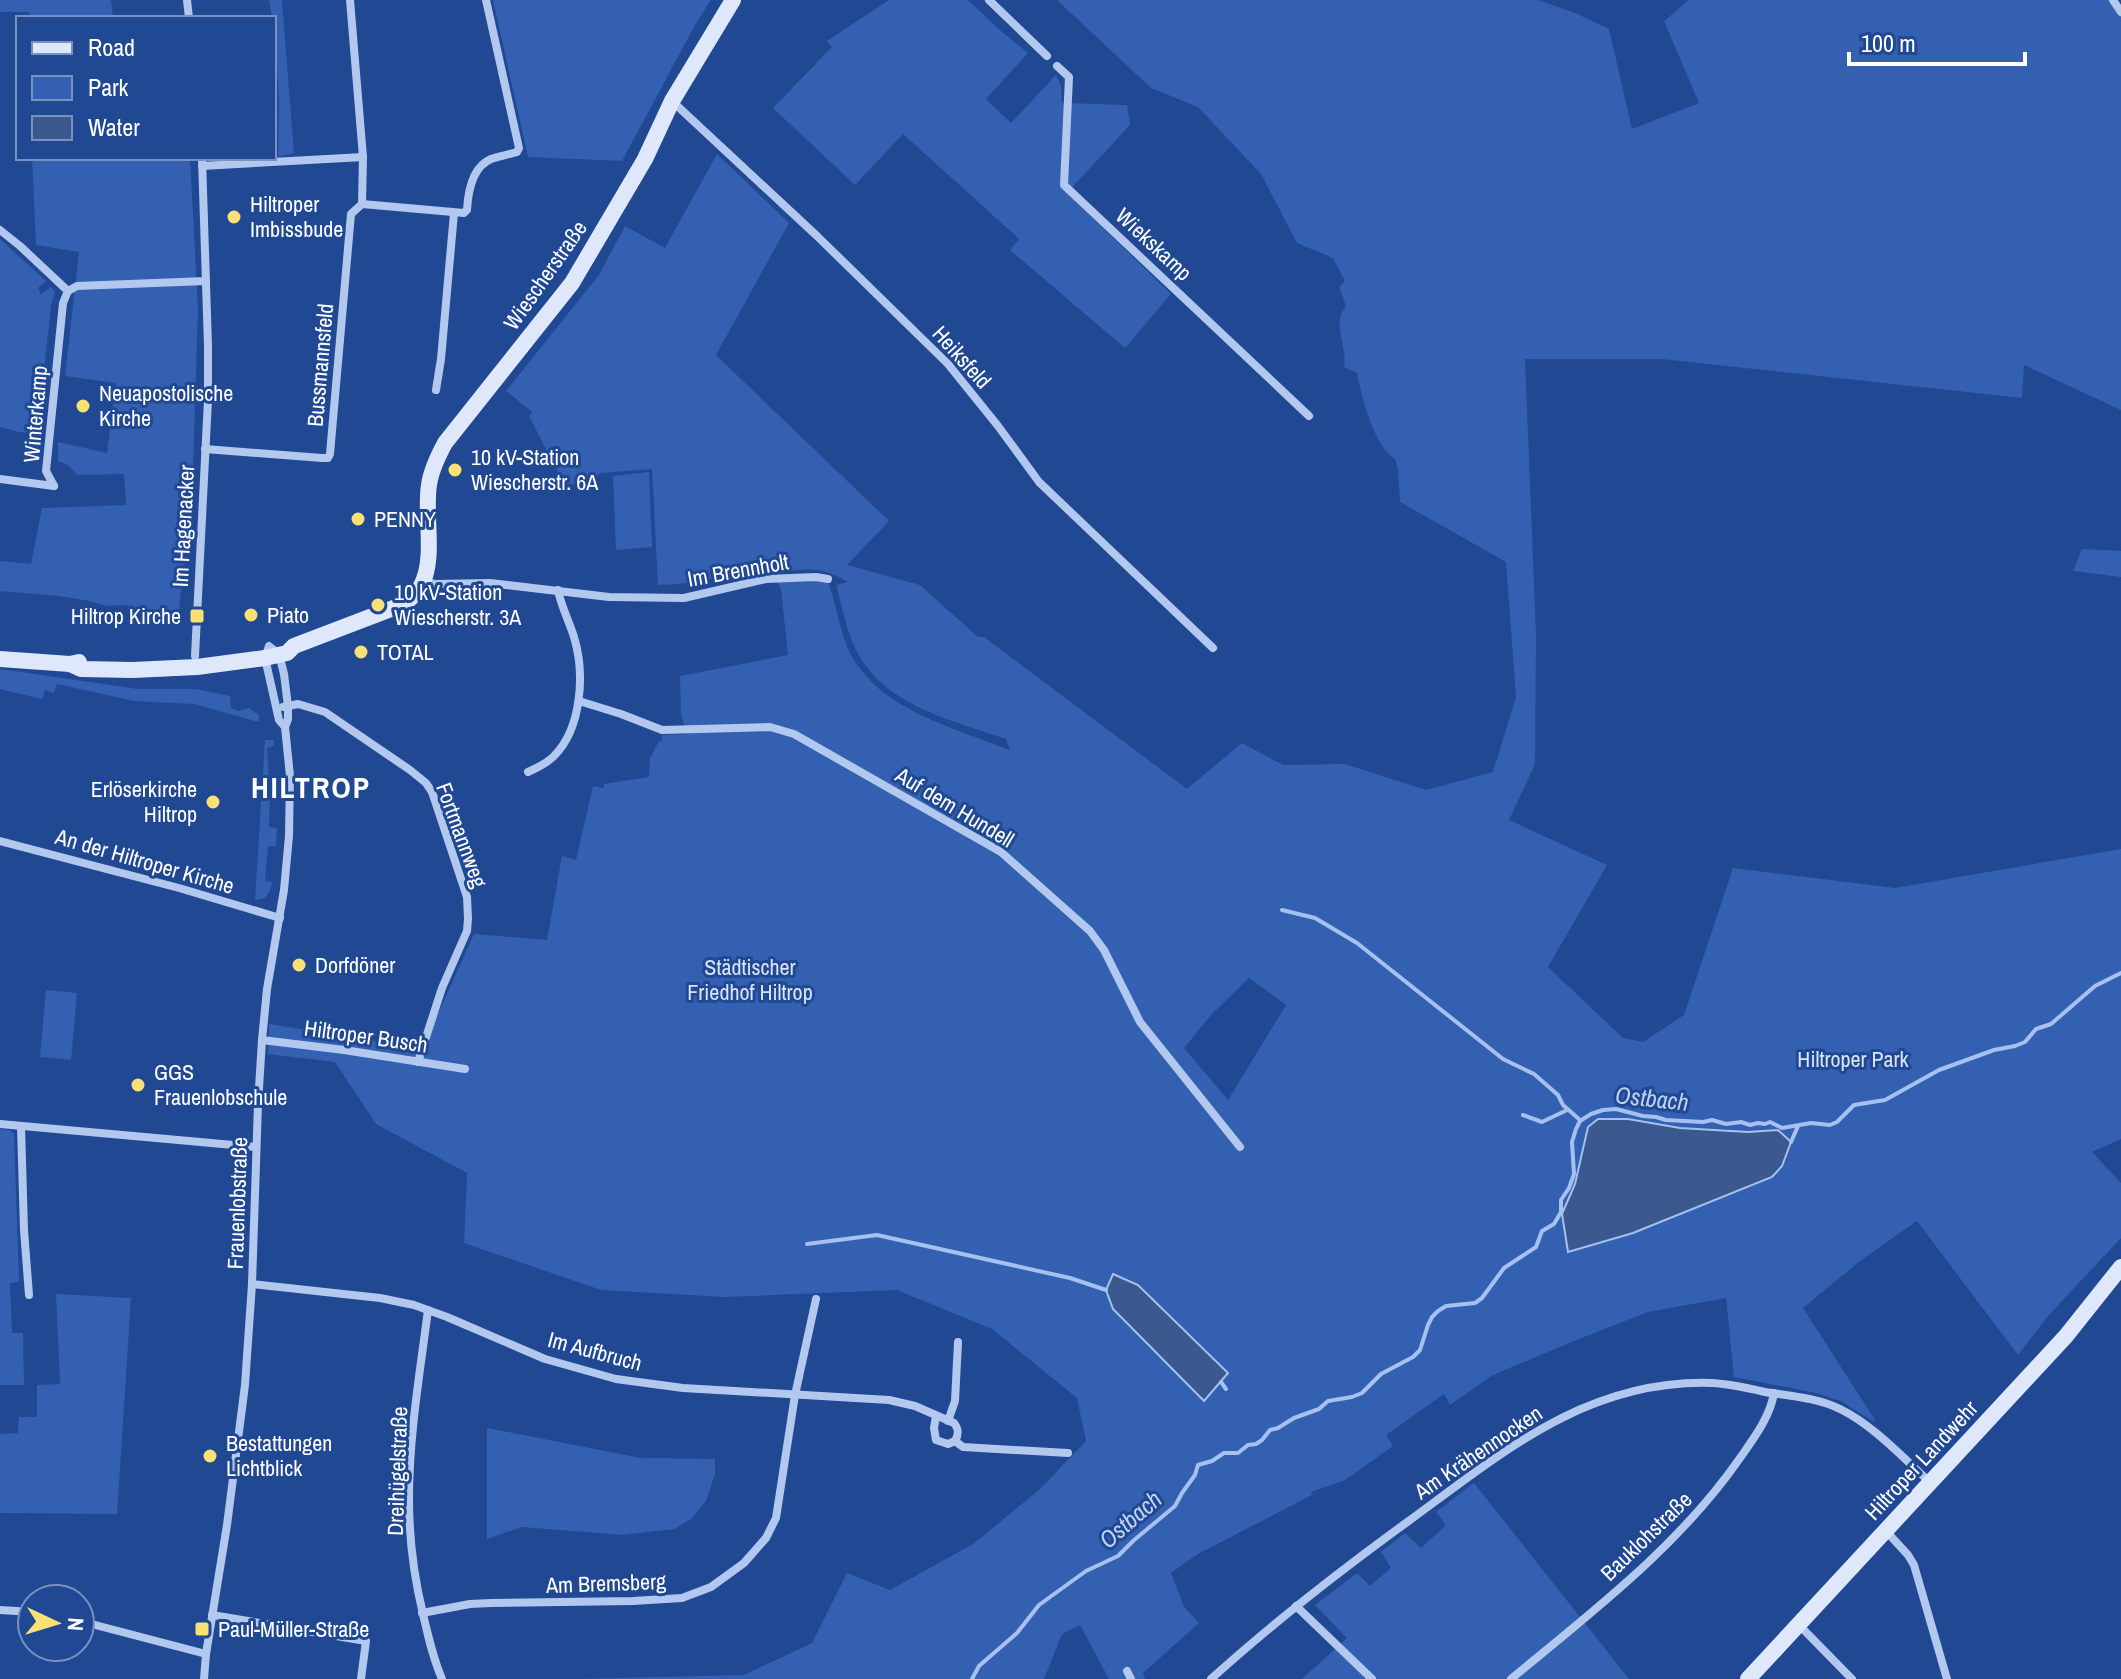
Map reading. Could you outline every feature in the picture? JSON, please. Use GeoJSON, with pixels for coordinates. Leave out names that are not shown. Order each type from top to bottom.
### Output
{"type":"FeatureCollection","features":[{"type":"Feature","properties":{"kind":"main road","name":"Wiescherstraße"},"geometry":{"type":"LineString","coordinates":[[424,579],[429,483],[445,443],[572,283],[645,159],[672,101],[733,0]]}},
{"type":"Feature","properties":{"kind":"main road"},"geometry":{"type":"LineString","coordinates":[[0,659],[70,664],[79,661],[196,662],[271,653],[285,642],[294,646],[404,604],[420,588],[424,579]]}},
{"type":"Feature","properties":{"kind":"main road","name":"Hiltroper Landwehr"},"geometry":{"type":"LineString","coordinates":[[1748,1679],[2066,1336],[2121,1267]]}},
{"type":"Feature","properties":{"kind":"street","name":"Bussmannsfeld"},"geometry":{"type":"LineString","coordinates":[[205,449],[328,458],[330,454],[351,214],[362,204],[363,157],[350,0]]}},
{"type":"Feature","properties":{"kind":"street"},"geometry":{"type":"LineString","coordinates":[[362,204],[464,213],[472,181],[479,169],[488,160],[517,152],[519,148],[486,0]]}},
{"type":"Feature","properties":{"kind":"street"},"geometry":{"type":"LineString","coordinates":[[989,0],[1047,56]]}},
{"type":"Feature","properties":{"kind":"street"},"geometry":{"type":"LineString","coordinates":[[2113,0],[2121,12]]}},
{"type":"Feature","properties":{"kind":"street","name":"Wiekskamp"},"geometry":{"type":"LineString","coordinates":[[1057,66],[1069,77],[1064,185],[1309,416]]}},
{"type":"Feature","properties":{"kind":"street","name":"Heiksfeld"},"geometry":{"type":"LineString","coordinates":[[672,101],[948,364],[1039,482],[1213,648]]}},
{"type":"Feature","properties":{"kind":"street"},"geometry":{"type":"LineString","coordinates":[[276,160],[363,157]]}},
{"type":"Feature","properties":{"kind":"street"},"geometry":{"type":"LineString","coordinates":[[202,162],[266,160]]}},
{"type":"Feature","properties":{"kind":"street","name":"Im Hagenacker"},"geometry":{"type":"LineString","coordinates":[[196,662],[208,373],[202,162]]}},
{"type":"Feature","properties":{"kind":"street"},"geometry":{"type":"LineString","coordinates":[[436,390],[454,213]]}},
{"type":"Feature","properties":{"kind":"street"},"geometry":{"type":"LineString","coordinates":[[0,230],[68,291],[77,286],[206,281]]}},
{"type":"Feature","properties":{"kind":"street","name":"Winterkamp"},"geometry":{"type":"LineString","coordinates":[[0,479],[54,486],[46,471],[63,303],[68,291]]}},
{"type":"Feature","properties":{"kind":"street","name":"Im Brennholt"},"geometry":{"type":"LineString","coordinates":[[424,579],[434,584],[490,583],[609,597],[684,598],[766,579],[828,579]]}},
{"type":"Feature","properties":{"kind":"street"},"geometry":{"type":"LineString","coordinates":[[528,772],[554,756],[566,740],[572,730],[579,701],[577,649],[558,590]]}},
{"type":"Feature","properties":{"kind":"street","name":"Frauenlobstraße"},"geometry":{"type":"LineString","coordinates":[[204,1679],[237,1450],[247,1353],[262,1040],[286,868],[290,800],[285,727],[288,706],[284,674],[271,653]]}},
{"type":"Feature","properties":{"kind":"street","name":"Frauenlobstraße"},"geometry":{"type":"LineString","coordinates":[[271,653],[276,709],[285,727]]}},
{"type":"Feature","properties":{"kind":"street","name":"Auf dem Hundell"},"geometry":{"type":"LineString","coordinates":[[579,701],[662,730],[770,727],[794,734],[1001,852],[1090,931],[1104,950],[1140,1022],[1240,1147]]}},
{"type":"Feature","properties":{"kind":"street","name":"Fortmannweg"},"geometry":{"type":"LineString","coordinates":[[276,709],[298,704],[325,712],[410,770],[432,792],[467,897],[468,919],[467,931],[442,988],[418,1062]]}},
{"type":"Feature","properties":{"kind":"street","name":"An der Hiltroper Kirche"},"geometry":{"type":"LineString","coordinates":[[0,841],[280,918]]}},
{"type":"Feature","properties":{"kind":"street","name":"Hiltroper Busch"},"geometry":{"type":"LineString","coordinates":[[262,1040],[465,1069]]}},
{"type":"Feature","properties":{"kind":"street"},"geometry":{"type":"LineString","coordinates":[[0,1124],[256,1147]]}},
{"type":"Feature","properties":{"kind":"street"},"geometry":{"type":"LineString","coordinates":[[21,1126],[29,1295]]}},
{"type":"Feature","properties":{"kind":"street","name":"Im Aufbruch"},"geometry":{"type":"LineString","coordinates":[[252,1284],[380,1298],[428,1310],[545,1359],[598,1375],[668,1387],[885,1399],[915,1406],[948,1421]]}},
{"type":"Feature","properties":{"kind":"street","name":"Am Bremsberg"},"geometry":{"type":"LineString","coordinates":[[422,1613],[470,1604],[682,1598],[711,1587],[733,1572],[756,1551],[776,1518],[795,1395],[816,1299]]}},
{"type":"Feature","properties":{"kind":"street","name":"Dreihügelstraße"},"geometry":{"type":"LineString","coordinates":[[428,1310],[410,1463],[409,1498],[413,1560],[422,1613],[442,1679]]}},
{"type":"Feature","properties":{"kind":"street"},"geometry":{"type":"LineString","coordinates":[[936,1416],[936,1440],[948,1444],[955,1441],[958,1428],[948,1421],[955,1401],[958,1342]]}},
{"type":"Feature","properties":{"kind":"street","name":"Am Krähennocken"},"geometry":{"type":"LineString","coordinates":[[1211,1679],[1296,1606],[1471,1474],[1529,1435],[1571,1413],[1613,1397],[1649,1388],[1715,1383],[1821,1402],[1858,1419],[1931,1483]]}},
{"type":"Feature","properties":{"kind":"street","name":"Bauklohstraße"},"geometry":{"type":"LineString","coordinates":[[1511,1679],[1617,1591],[1684,1528],[1715,1492],[1756,1435],[1772,1406],[1774,1393]]}},
{"type":"Feature","properties":{"kind":"street"},"geometry":{"type":"LineString","coordinates":[[955,1441],[963,1447],[1068,1453]]}},
{"type":"Feature","properties":{"kind":"street"},"geometry":{"type":"LineString","coordinates":[[1886,1530],[1914,1565],[1947,1679]]}},
{"type":"Feature","properties":{"kind":"street"},"geometry":{"type":"LineString","coordinates":[[1296,1606],[1372,1679]]}},
{"type":"Feature","properties":{"kind":"street"},"geometry":{"type":"LineString","coordinates":[[212,1615],[366,1641],[361,1679]]}},
{"type":"Feature","properties":{"kind":"street"},"geometry":{"type":"LineString","coordinates":[[96,1625],[206,1654]]}},
{"type":"Feature","properties":{"kind":"street"},"geometry":{"type":"LineString","coordinates":[[1798,1625],[1852,1679]]}},
{"type":"Feature","properties":{"kind":"green space"},"geometry":{"type":"Polygon","coordinates":[[[0,0],[111,0],[113,16],[30,16],[29,12],[0,12],[0,0]]]}},
{"type":"Feature","properties":{"kind":"green space"},"geometry":{"type":"Polygon","coordinates":[[[269,0],[282,0],[294,153],[278,157],[276,16],[272,16],[269,0]]]}},
{"type":"Feature","properties":{"kind":"green space"},"geometry":{"type":"Polygon","coordinates":[[[493,0],[711,0],[622,161],[528,157],[493,0]]]}},
{"type":"Feature","properties":{"kind":"green space"},"geometry":{"type":"Polygon","coordinates":[[[889,0],[968,0],[1028,53],[986,99],[1011,123],[1056,75],[1061,86],[1062,103],[1127,105],[1130,125],[1067,193],[1171,294],[1125,348],[1010,250],[1019,239],[903,134],[855,185],[773,108],[832,47],[827,41],[889,0]]]}},
{"type":"Feature","properties":{"kind":"green space"},"geometry":{"type":"Polygon","coordinates":[[[1057,0],[1538,0],[1609,29],[1632,129],[1699,103],[1664,21],[1689,0],[2111,0],[2121,14],[2121,410],[2024,365],[2022,398],[1662,359],[1525,359],[1536,634],[1535,764],[1509,820],[1607,865],[1548,967],[1623,1038],[1643,1042],[1684,1015],[1733,868],[1895,888],[2121,849],[2121,1139],[2092,1152],[2121,1183],[2121,1238],[2048,1316],[2018,1355],[1917,1221],[1860,1261],[1803,1308],[1874,1422],[1841,1401],[1734,1377],[1726,1298],[1648,1312],[1493,1375],[1450,1405],[1444,1394],[1386,1435],[1393,1446],[1345,1480],[1311,1492],[1312,1495],[1198,1554],[1171,1573],[1184,1607],[1199,1623],[1143,1673],[1145,1679],[1109,1679],[1080,1625],[1062,1634],[1044,1679],[573,1679],[744,1675],[812,1643],[847,1573],[890,1590],[973,1544],[1039,1490],[1086,1441],[1077,1398],[992,1329],[897,1290],[724,1297],[601,1290],[464,1243],[467,1173],[376,1124],[335,1062],[268,1054],[269,1024],[426,1049],[437,1016],[474,934],[547,940],[562,856],[576,860],[593,786],[603,788],[604,784],[649,777],[650,758],[662,735],[687,734],[681,715],[680,676],[788,655],[781,589],[777,582],[817,579],[828,582],[846,645],[871,682],[915,712],[1010,750],[1006,739],[942,717],[902,698],[868,669],[856,650],[836,585],[848,582],[818,570],[767,575],[763,567],[698,581],[658,585],[652,469],[601,473],[581,485],[564,484],[529,416],[532,412],[506,391],[599,275],[625,226],[665,248],[717,154],[789,223],[716,355],[889,521],[847,565],[920,585],[978,637],[984,637],[1187,789],[1242,743],[1283,765],[1345,764],[1426,790],[1493,772],[1516,697],[1506,562],[1400,502],[1395,459],[1375,433],[1357,373],[1344,367],[1340,320],[1346,306],[1339,287],[1345,281],[1333,258],[1297,243],[1261,174],[1198,107],[1151,88],[1057,0]],[[1249,978],[1211,1015],[1184,1048],[1228,1100],[1286,1005],[1249,978]]]}},
{"type":"Feature","properties":{"kind":"green space"},"geometry":{"type":"Polygon","coordinates":[[[32,160],[190,160],[198,309],[193,468],[179,611],[130,609],[128,605],[106,606],[58,596],[0,591],[0,561],[31,564],[42,508],[126,505],[124,474],[77,475],[68,465],[58,461],[58,442],[107,453],[116,383],[65,376],[79,252],[36,245],[32,160]]]}},
{"type":"Feature","properties":{"kind":"green space"},"geometry":{"type":"Polygon","coordinates":[[[0,239],[46,281],[38,288],[41,294],[51,287],[55,292],[38,427],[29,432],[0,427],[0,239]]]}},
{"type":"Feature","properties":{"kind":"green space"},"geometry":{"type":"Polygon","coordinates":[[[649,472],[652,547],[616,550],[613,476],[649,472]]]}},
{"type":"Feature","properties":{"kind":"green space"},"geometry":{"type":"Polygon","coordinates":[[[2082,549],[2121,551],[2121,577],[2073,571],[2082,549]]]}},
{"type":"Feature","properties":{"kind":"green space"},"geometry":{"type":"Polygon","coordinates":[[[0,669],[138,689],[196,689],[230,696],[231,708],[239,711],[249,708],[259,715],[259,722],[194,704],[134,701],[57,684],[54,693],[45,690],[42,699],[0,689],[0,669]]]}},
{"type":"Feature","properties":{"kind":"green space"},"geometry":{"type":"Polygon","coordinates":[[[265,740],[274,740],[274,746],[267,748],[269,827],[277,828],[276,846],[268,846],[265,881],[272,882],[270,891],[265,898],[255,900],[265,740]]]}},
{"type":"Feature","properties":{"kind":"green space"},"geometry":{"type":"Polygon","coordinates":[[[46,990],[77,993],[71,1060],[40,1057],[46,990]]]}},
{"type":"Feature","properties":{"kind":"green space"},"geometry":{"type":"Polygon","coordinates":[[[0,1129],[14,1133],[19,1282],[10,1283],[12,1333],[23,1333],[24,1385],[0,1385],[0,1129]]]}},
{"type":"Feature","properties":{"kind":"green space"},"geometry":{"type":"Polygon","coordinates":[[[56,1294],[131,1298],[117,1514],[0,1513],[0,1434],[18,1433],[19,1417],[37,1417],[37,1385],[60,1384],[56,1294]]]}},
{"type":"Feature","properties":{"kind":"green space"},"geometry":{"type":"Polygon","coordinates":[[[487,1428],[641,1458],[715,1459],[715,1474],[706,1501],[691,1519],[674,1529],[622,1535],[522,1527],[487,1539],[487,1428]]]}},
{"type":"Feature","properties":{"kind":"green space"},"geometry":{"type":"Polygon","coordinates":[[[1474,1483],[1629,1679],[1302,1679],[1347,1638],[1315,1605],[1357,1573],[1370,1586],[1391,1568],[1381,1552],[1405,1533],[1421,1548],[1446,1525],[1436,1512],[1474,1483]]]}},
{"type":"Feature","properties":{"kind":"water"},"geometry":{"type":"Polygon","coordinates":[[[1598,1119],[1628,1119],[1680,1128],[1748,1132],[1778,1130],[1791,1142],[1782,1166],[1772,1177],[1633,1233],[1568,1252],[1562,1214],[1575,1184],[1588,1127],[1598,1119]]]}},
{"type":"Feature","properties":{"kind":"water"},"geometry":{"type":"Polygon","coordinates":[[[1113,1274],[1138,1285],[1228,1373],[1204,1401],[1113,1309],[1106,1290],[1113,1274]]]}},
{"type":"Feature","properties":{"kind":"waterway"},"geometry":{"type":"LineString","coordinates":[[1282,910],[1315,918],[1357,943],[1503,1059],[1534,1074],[1580,1120]]}},
{"type":"Feature","properties":{"kind":"waterway","name":"Ostbach"},"geometry":{"type":"LineString","coordinates":[[972,1679],[979,1666],[1017,1633],[1039,1605],[1086,1571],[1118,1556],[1175,1506],[1198,1465],[1224,1453],[1238,1453],[1262,1440],[1270,1430],[1319,1409],[1328,1401],[1362,1393],[1381,1374],[1420,1350],[1428,1325],[1438,1311],[1446,1306],[1475,1303],[1482,1298],[1504,1268],[1536,1247],[1542,1231],[1554,1224],[1561,1212],[1561,1200],[1574,1174],[1572,1142],[1576,1129],[1580,1121],[1591,1114],[1616,1109],[1666,1120],[1712,1120],[1750,1125],[1770,1122],[1782,1128],[1811,1123],[1830,1125],[1854,1105],[1885,1100],[1939,1070],[2025,1042],[2036,1029],[2051,1024],[2095,986],[2121,973]]}},
{"type":"Feature","properties":{"kind":"waterway"},"geometry":{"type":"LineString","coordinates":[[1523,1115],[1542,1122],[1567,1110]]}},
{"type":"Feature","properties":{"kind":"waterway"},"geometry":{"type":"LineString","coordinates":[[1791,1142],[1798,1126]]}},
{"type":"Feature","properties":{"kind":"waterway"},"geometry":{"type":"LineString","coordinates":[[807,1244],[877,1235],[1070,1278],[1106,1290]]}},
{"type":"Feature","properties":{"kind":"waterway"},"geometry":{"type":"LineString","coordinates":[[1221,1382],[1226,1389]]}},
{"type":"Feature","properties":{"kind":"place","name":"Hiltroper Imbissbude"},"geometry":{"type":"Point","coordinates":[234,217]}},
{"type":"Feature","properties":{"kind":"place","name":"Neuapostolische Kirche"},"geometry":{"type":"Point","coordinates":[83,406]}},
{"type":"Feature","properties":{"kind":"place","name":"10 kV-Station Wiescherstr. 6A"},"geometry":{"type":"Point","coordinates":[455,470]}},
{"type":"Feature","properties":{"kind":"place","name":"PENNY"},"geometry":{"type":"Point","coordinates":[358,519]}},
{"type":"Feature","properties":{"kind":"place","name":"10 kV-Station Wiescherstr. 3A"},"geometry":{"type":"Point","coordinates":[378,605]}},
{"type":"Feature","properties":{"kind":"place","name":"Piato"},"geometry":{"type":"Point","coordinates":[251,615]}},
{"type":"Feature","properties":{"kind":"place","name":"Hiltrop Kirche"},"geometry":{"type":"Point","coordinates":[197,616]}},
{"type":"Feature","properties":{"kind":"place","name":"TOTAL"},"geometry":{"type":"Point","coordinates":[361,652]}},
{"type":"Feature","properties":{"kind":"place","name":"Erlöserkirche Hiltrop"},"geometry":{"type":"Point","coordinates":[213,802]}},
{"type":"Feature","properties":{"kind":"place","name":"Dorfdöner"},"geometry":{"type":"Point","coordinates":[299,965]}},
{"type":"Feature","properties":{"kind":"place","name":"GGS Frauenlobschule"},"geometry":{"type":"Point","coordinates":[138,1085]}},
{"type":"Feature","properties":{"kind":"place","name":"Bestattungen Lichtblick"},"geometry":{"type":"Point","coordinates":[210,1456]}},
{"type":"Feature","properties":{"kind":"place","name":"Paul-Müller-Straße"},"geometry":{"type":"Point","coordinates":[202,1629]}},
{"type":"Feature","properties":{"kind":"district","name":"HILTROP"},"geometry":{"type":"Point","coordinates":[311,787]}},
{"type":"Feature","properties":{"kind":"park label","name":"Städtischer Friedhof Hiltrop"},"geometry":{"type":"Point","coordinates":[750,980]}},
{"type":"Feature","properties":{"kind":"park label","name":"Hiltroper Park"},"geometry":{"type":"Point","coordinates":[1853,1059]}}]}
